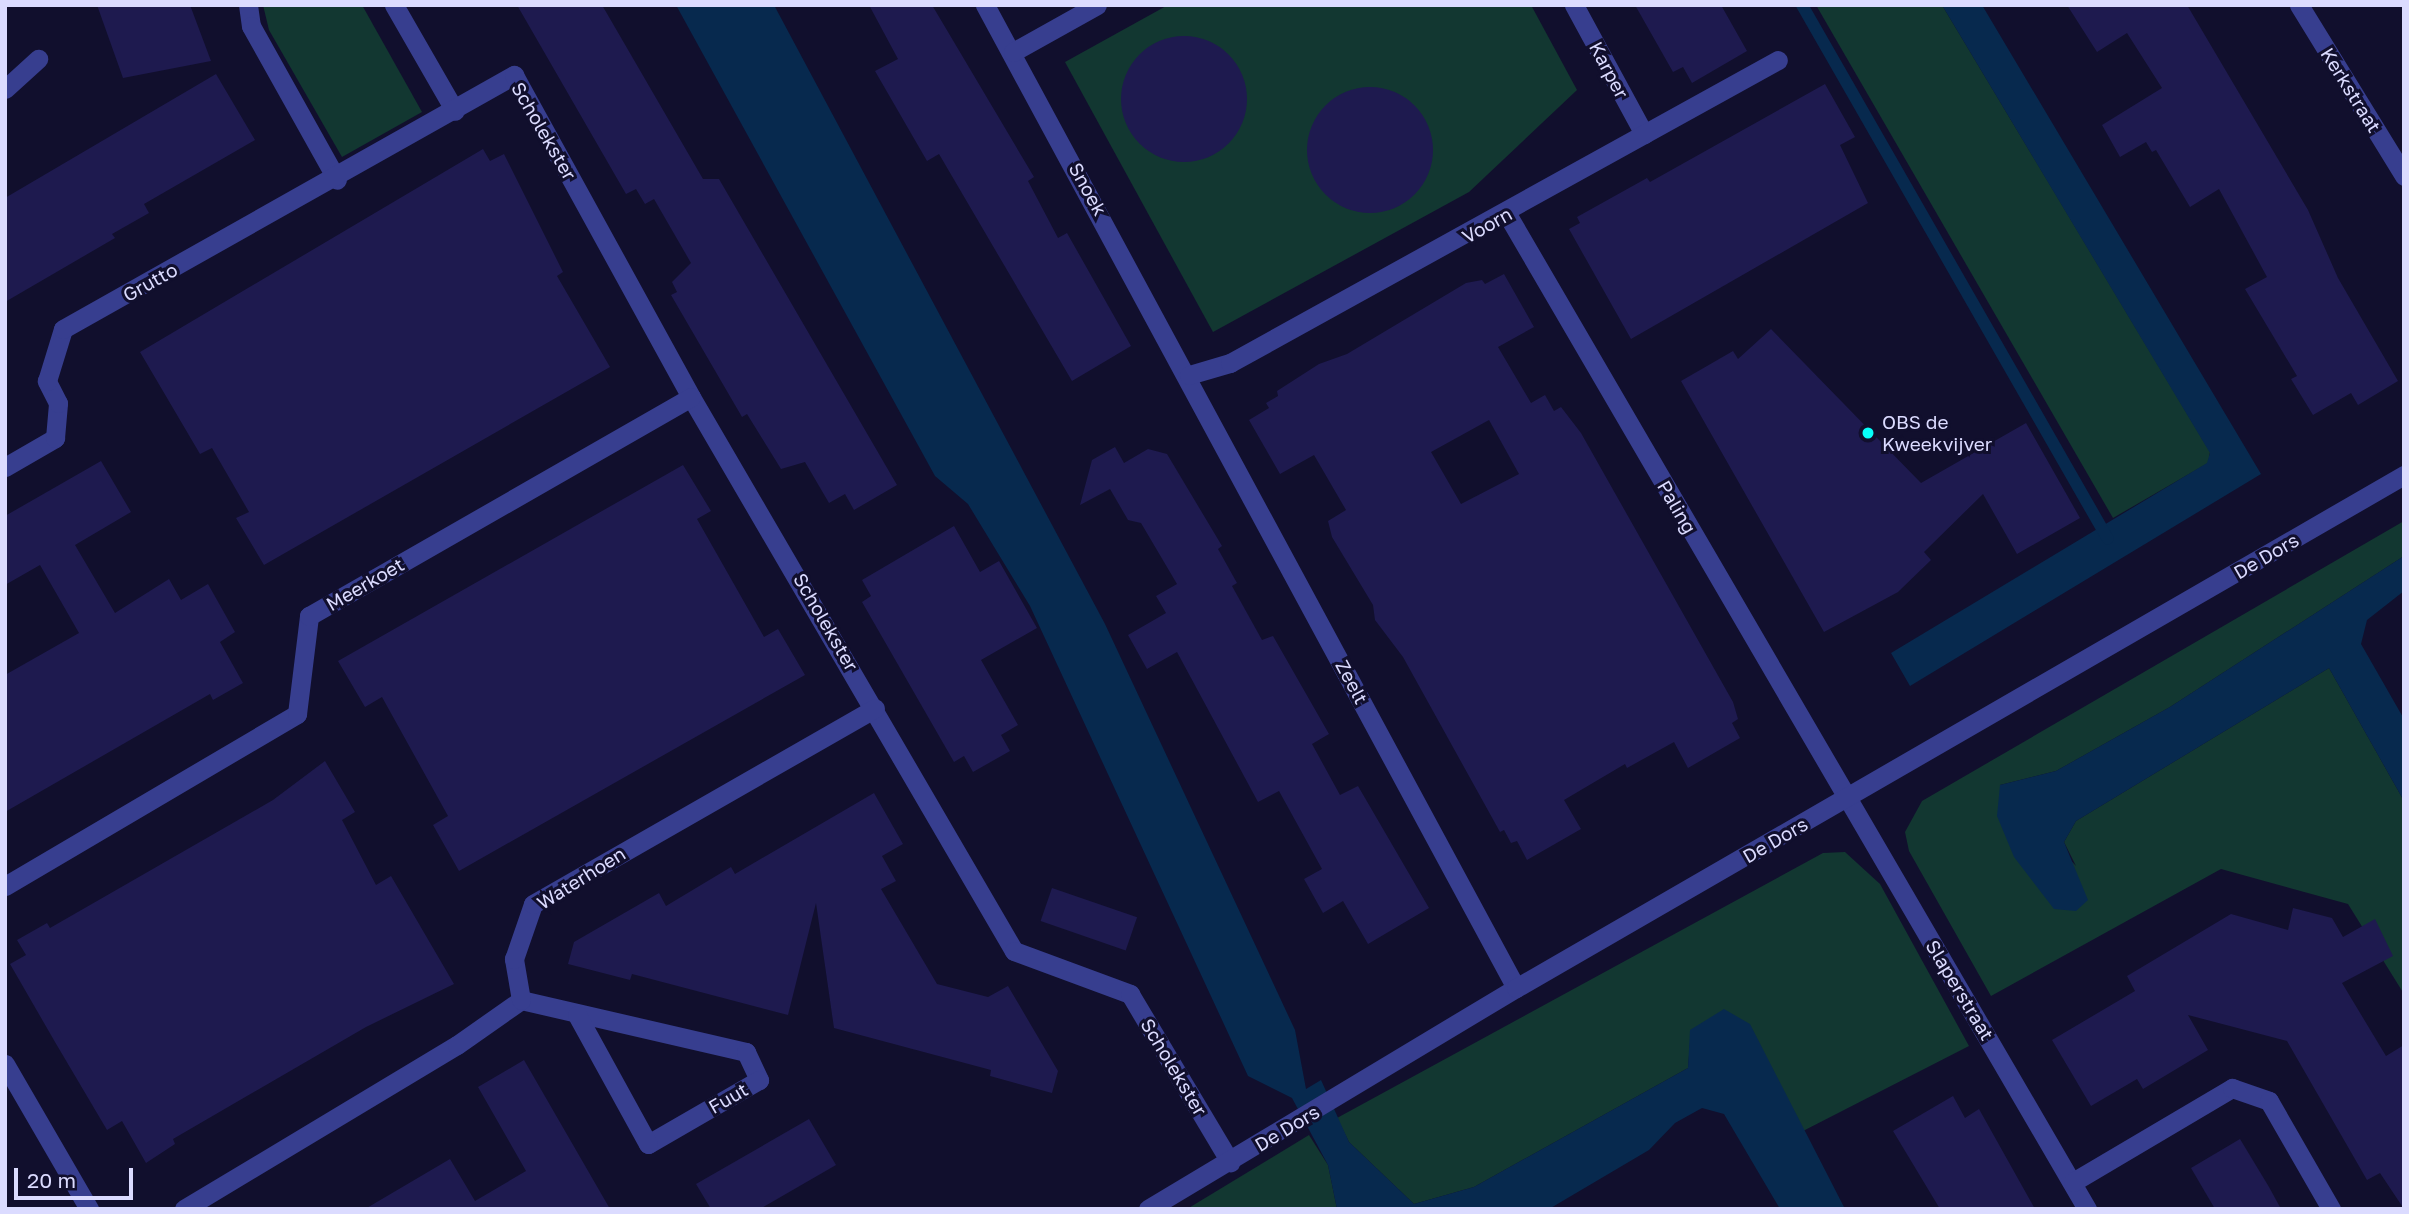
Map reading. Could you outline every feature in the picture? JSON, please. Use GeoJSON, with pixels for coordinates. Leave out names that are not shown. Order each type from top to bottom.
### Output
{"type":"FeatureCollection","features":[{"type":"Feature","properties":{"kind":"street"},"geometry":{"type":"LineString","coordinates":[[247,5],[251,26],[337,180]]}},
{"type":"Feature","properties":{"kind":"street"},"geometry":{"type":"LineString","coordinates":[[394,5],[455,111]]}},
{"type":"Feature","properties":{"kind":"street","name":"Snoek"},"geometry":{"type":"LineString","coordinates":[[985,5],[1189,375]]}},
{"type":"Feature","properties":{"kind":"street"},"geometry":{"type":"LineString","coordinates":[[1013,52],[1097,5]]}},
{"type":"Feature","properties":{"kind":"street","name":"Karper"},"geometry":{"type":"LineString","coordinates":[[1574,5],[1644,134]]}},
{"type":"Feature","properties":{"kind":"street","name":"Kerkstraat"},"geometry":{"type":"LineString","coordinates":[[2299,5],[2404,176]]}},
{"type":"Feature","properties":{"kind":"street"},"geometry":{"type":"LineString","coordinates":[[5,89],[38,59]]}},
{"type":"Feature","properties":{"kind":"street","name":"Voorn"},"geometry":{"type":"LineString","coordinates":[[1189,375],[1230,363],[1507,214],[1778,60]]}},
{"type":"Feature","properties":{"kind":"street","name":"Scholekster"},"geometry":{"type":"LineString","coordinates":[[455,111],[514,75],[691,397],[875,708],[1014,951],[1130,994],[1230,1162]]}},
{"type":"Feature","properties":{"kind":"street","name":"Grutto"},"geometry":{"type":"LineString","coordinates":[[5,467],[55,438],[58,403],[47,381],[64,329],[337,180],[455,111]]}},
{"type":"Feature","properties":{"kind":"street","name":"Paling"},"geometry":{"type":"LineString","coordinates":[[1507,214],[1847,799]]}},
{"type":"Feature","properties":{"kind":"street","name":"Zeelt"},"geometry":{"type":"LineString","coordinates":[[1189,375],[1516,988]]}},
{"type":"Feature","properties":{"kind":"street","name":"Meerkoet"},"geometry":{"type":"LineString","coordinates":[[5,886],[297,714],[309,616],[691,397]]}},
{"type":"Feature","properties":{"kind":"street","name":"De Dors"},"geometry":{"type":"LineString","coordinates":[[1148,1209],[1338,1098],[1516,988],[2404,475]]}},
{"type":"Feature","properties":{"kind":"street","name":"Waterhoen"},"geometry":{"type":"LineString","coordinates":[[521,1000],[514,959],[533,904],[875,708]]}},
{"type":"Feature","properties":{"kind":"street","name":"Slaperstraat"},"geometry":{"type":"LineString","coordinates":[[1847,799],[2087,1209]]}},
{"type":"Feature","properties":{"kind":"street"},"geometry":{"type":"LineString","coordinates":[[184,1209],[457,1045],[521,1000]]}},
{"type":"Feature","properties":{"kind":"street","name":"Fuut"},"geometry":{"type":"LineString","coordinates":[[521,1000],[746,1052],[759,1080],[649,1144],[577,1015]]}},
{"type":"Feature","properties":{"kind":"street"},"geometry":{"type":"LineString","coordinates":[[5,1064],[89,1209]]}},
{"type":"Feature","properties":{"kind":"street"},"geometry":{"type":"LineString","coordinates":[[2073,1182],[2232,1088],[2269,1101],[2331,1209]]}},
{"type":"Feature","properties":{"kind":"green space"},"geometry":{"type":"Polygon","coordinates":[[[263,5],[362,5],[422,112],[342,157],[269,30],[263,5]]]}},
{"type":"Feature","properties":{"kind":"green space"},"geometry":{"type":"Polygon","coordinates":[[[1168,5],[1531,5],[1577,90],[1469,192],[1213,332],[1065,62],[1168,5]]]}},
{"type":"Feature","properties":{"kind":"green space"},"geometry":{"type":"Polygon","coordinates":[[[1816,5],[1942,5],[2210,452],[2208,463],[2113,518],[1816,5]]]}},
{"type":"Feature","properties":{"kind":"green space"},"geometry":{"type":"Polygon","coordinates":[[[2404,521],[2404,556],[2170,707],[2056,771],[2000,785],[2076,866],[2064,842],[2076,821],[2329,668],[2404,801],[2404,994],[2348,904],[2221,869],[1991,996],[1909,851],[1905,832],[1922,801],[2404,521]]]}},
{"type":"Feature","properties":{"kind":"green space"},"geometry":{"type":"Polygon","coordinates":[[[1845,852],[1880,884],[1969,1046],[1803,1131],[1779,1083],[1691,1030],[1688,1068],[1474,1187],[1414,1204],[1349,1142],[1337,1118],[1823,853],[1845,852]]]}},
{"type":"Feature","properties":{"kind":"green space"},"geometry":{"type":"Polygon","coordinates":[[[1309,1135],[1328,1165],[1337,1209],[1187,1209],[1309,1135]]]}},
{"type":"Feature","properties":{"kind":"water"},"geometry":{"type":"Polygon","coordinates":[[[676,5],[774,5],[1105,624],[1295,1030],[1306,1089],[1321,1080],[1349,1142],[1414,1204],[1474,1187],[1688,1068],[1690,1030],[1724,1009],[1750,1024],[1845,1209],[1780,1209],[1724,1114],[1702,1108],[1675,1123],[1649,1150],[1549,1209],[1337,1209],[1328,1165],[1292,1098],[1248,1076],[1030,606],[968,504],[935,476],[676,5]]]}},
{"type":"Feature","properties":{"kind":"water"},"geometry":{"type":"Polygon","coordinates":[[[1942,5],[1982,5],[2261,474],[1910,686],[1891,653],[2207,463],[2210,453],[1942,5]]]}},
{"type":"Feature","properties":{"kind":"water"},"geometry":{"type":"Polygon","coordinates":[[[2404,556],[2404,591],[2367,620],[2361,644],[2404,719],[2404,801],[2329,668],[2076,821],[2064,842],[2088,900],[2076,911],[2054,909],[2014,857],[1997,816],[2000,785],[2056,771],[2170,707],[2404,556]]]}},
{"type":"Feature","properties":{"kind":"building"},"geometry":{"type":"Polygon","coordinates":[[[97,5],[190,5],[211,61],[123,78],[97,5]]]}},
{"type":"Feature","properties":{"kind":"building"},"geometry":{"type":"Polygon","coordinates":[[[517,5],[602,5],[703,179],[719,179],[897,485],[854,510],[845,494],[829,503],[805,462],[781,469],[747,414],[742,417],[671,295],[677,292],[672,282],[691,263],[654,199],[645,204],[636,189],[626,194],[517,5]]]}},
{"type":"Feature","properties":{"kind":"building"},"geometry":{"type":"Polygon","coordinates":[[[869,5],[932,5],[1034,177],[1028,181],[1058,238],[1067,233],[1131,346],[1072,381],[939,154],[927,161],[875,71],[898,59],[869,5]]]}},
{"type":"Feature","properties":{"kind":"building"},"geometry":{"type":"Polygon","coordinates":[[[1635,5],[1721,5],[1747,51],[1692,83],[1683,67],[1673,72],[1635,5]]]}},
{"type":"Feature","properties":{"kind":"building"},"geometry":{"type":"Polygon","coordinates":[[[2067,5],[2187,5],[2308,210],[2338,278],[2398,381],[2358,405],[2351,393],[2313,415],[2291,379],[2297,376],[2245,289],[2267,277],[2219,189],[2190,207],[2156,150],[2152,152],[2146,142],[2120,157],[2102,125],[2162,88],[2127,33],[2097,52],[2067,5]]]}},
{"type":"Feature","properties":{"kind":"building"},"geometry":{"type":"Polygon","coordinates":[[[1184,36],[1208,41],[1228,55],[1242,75],[1247,99],[1242,123],[1228,143],[1208,157],[1184,162],[1160,157],[1140,143],[1126,123],[1121,99],[1126,75],[1140,55],[1160,41],[1184,36]]]}},
{"type":"Feature","properties":{"kind":"building"},"geometry":{"type":"Polygon","coordinates":[[[216,74],[255,140],[144,204],[149,213],[112,234],[115,238],[5,302],[5,198],[216,74]]]}},
{"type":"Feature","properties":{"kind":"building"},"geometry":{"type":"Polygon","coordinates":[[[1825,84],[1855,137],[1840,145],[1868,203],[1631,339],[1569,229],[1580,223],[1577,217],[1647,178],[1650,182],[1825,84]]]}},
{"type":"Feature","properties":{"kind":"building"},"geometry":{"type":"Polygon","coordinates":[[[1370,87],[1394,92],[1414,106],[1428,126],[1433,150],[1428,174],[1414,194],[1394,208],[1370,213],[1346,208],[1326,194],[1312,174],[1307,150],[1312,126],[1326,106],[1346,92],[1370,87]]]}},
{"type":"Feature","properties":{"kind":"building"},"geometry":{"type":"Polygon","coordinates":[[[483,149],[490,161],[504,154],[563,272],[557,276],[610,367],[264,565],[236,518],[249,512],[212,448],[200,454],[140,352],[483,149]]]}},
{"type":"Feature","properties":{"kind":"building"},"geometry":{"type":"Polygon","coordinates":[[[1504,274],[1534,327],[1498,347],[1531,403],[1545,395],[1554,411],[1561,407],[1581,433],[1733,702],[1738,719],[1732,723],[1740,738],[1688,768],[1674,742],[1627,768],[1625,764],[1564,800],[1581,829],[1527,860],[1517,841],[1511,843],[1504,830],[1500,832],[1403,657],[1375,620],[1373,605],[1332,537],[1328,521],[1346,510],[1314,455],[1280,474],[1249,420],[1269,408],[1266,403],[1278,396],[1277,391],[1319,364],[1347,354],[1466,283],[1482,280],[1485,284],[1504,274]],[[1489,420],[1431,452],[1461,504],[1519,474],[1489,420]]]}},
{"type":"Feature","properties":{"kind":"building"},"geometry":{"type":"Polygon","coordinates":[[[1771,329],[1921,483],[2026,423],[2080,518],[2017,554],[1983,494],[1924,552],[1931,560],[1898,592],[1824,632],[1681,381],[1733,351],[1738,359],[1771,329]]]}},
{"type":"Feature","properties":{"kind":"building"},"geometry":{"type":"Polygon","coordinates":[[[1115,447],[1124,463],[1148,449],[1167,454],[1222,546],[1218,549],[1237,583],[1232,586],[1262,640],[1273,636],[1329,734],[1312,744],[1340,795],[1358,786],[1429,908],[1368,944],[1343,901],[1323,913],[1304,879],[1322,869],[1279,791],[1258,802],[1177,652],[1147,669],[1128,635],[1166,613],[1156,596],[1177,584],[1141,523],[1128,520],[1110,489],[1080,505],[1092,460],[1115,447]]]}},
{"type":"Feature","properties":{"kind":"building"},"geometry":{"type":"Polygon","coordinates":[[[101,461],[131,512],[75,545],[115,613],[169,579],[181,600],[208,584],[235,632],[220,642],[243,683],[213,700],[210,694],[5,812],[5,675],[79,633],[40,565],[5,585],[5,516],[101,461]]]}},
{"type":"Feature","properties":{"kind":"building"},"geometry":{"type":"Polygon","coordinates":[[[683,465],[711,511],[697,519],[764,637],[778,629],[805,675],[459,871],[433,825],[448,816],[382,697],[365,707],[338,661],[683,465]]]}},
{"type":"Feature","properties":{"kind":"building"},"geometry":{"type":"Polygon","coordinates":[[[954,526],[980,572],[999,561],[1037,628],[981,660],[1018,725],[1001,735],[1010,751],[973,772],[964,756],[954,762],[862,602],[871,596],[862,580],[954,526]]]}},
{"type":"Feature","properties":{"kind":"building"},"geometry":{"type":"Polygon","coordinates":[[[325,761],[355,812],[342,820],[376,885],[391,876],[454,984],[366,1027],[173,1139],[175,1144],[146,1163],[122,1121],[107,1130],[55,1042],[10,964],[26,955],[17,940],[47,923],[50,928],[273,800],[325,761]]]}},
{"type":"Feature","properties":{"kind":"building"},"geometry":{"type":"Polygon","coordinates":[[[874,793],[903,844],[882,856],[896,881],[881,889],[937,984],[988,997],[1008,986],[1058,1071],[1052,1093],[990,1076],[991,1070],[834,1028],[816,903],[788,1015],[632,974],[630,980],[568,964],[574,942],[659,893],[666,906],[731,867],[735,874],[874,793]]]}},
{"type":"Feature","properties":{"kind":"building"},"geometry":{"type":"Polygon","coordinates":[[[1052,888],[1137,917],[1126,950],[1041,921],[1052,888]]]}},
{"type":"Feature","properties":{"kind":"building"},"geometry":{"type":"Polygon","coordinates":[[[2293,908],[2332,918],[2343,937],[2375,919],[2393,956],[2342,983],[2386,1056],[2404,1045],[2404,1209],[2380,1173],[2367,1180],[2287,1041],[2188,1015],[2208,1050],[2143,1089],[2137,1079],[2091,1106],[2052,1040],[2135,991],[2127,976],[2231,914],[2288,930],[2293,908]]]}},
{"type":"Feature","properties":{"kind":"building"},"geometry":{"type":"Polygon","coordinates":[[[524,1060],[610,1209],[365,1209],[450,1159],[475,1201],[526,1171],[478,1087],[524,1060]]]}},
{"type":"Feature","properties":{"kind":"building"},"geometry":{"type":"Polygon","coordinates":[[[1953,1096],[1965,1118],[1979,1109],[2035,1209],[1940,1209],[1893,1131],[1953,1096]]]}},
{"type":"Feature","properties":{"kind":"building"},"geometry":{"type":"Polygon","coordinates":[[[809,1119],[836,1165],[760,1209],[711,1209],[696,1184],[809,1119]]]}},
{"type":"Feature","properties":{"kind":"building"},"geometry":{"type":"Polygon","coordinates":[[[2240,1139],[2281,1209],[2215,1209],[2191,1168],[2240,1139]]]}},
{"type":"Feature","properties":{"kind":"waterway"},"geometry":{"type":"LineString","coordinates":[[1802,5],[2108,539]]}},
{"type":"Feature","properties":{"kind":"place","name":"OBS de Kweekvijver"},"geometry":{"type":"Point","coordinates":[1868,433]}}]}
